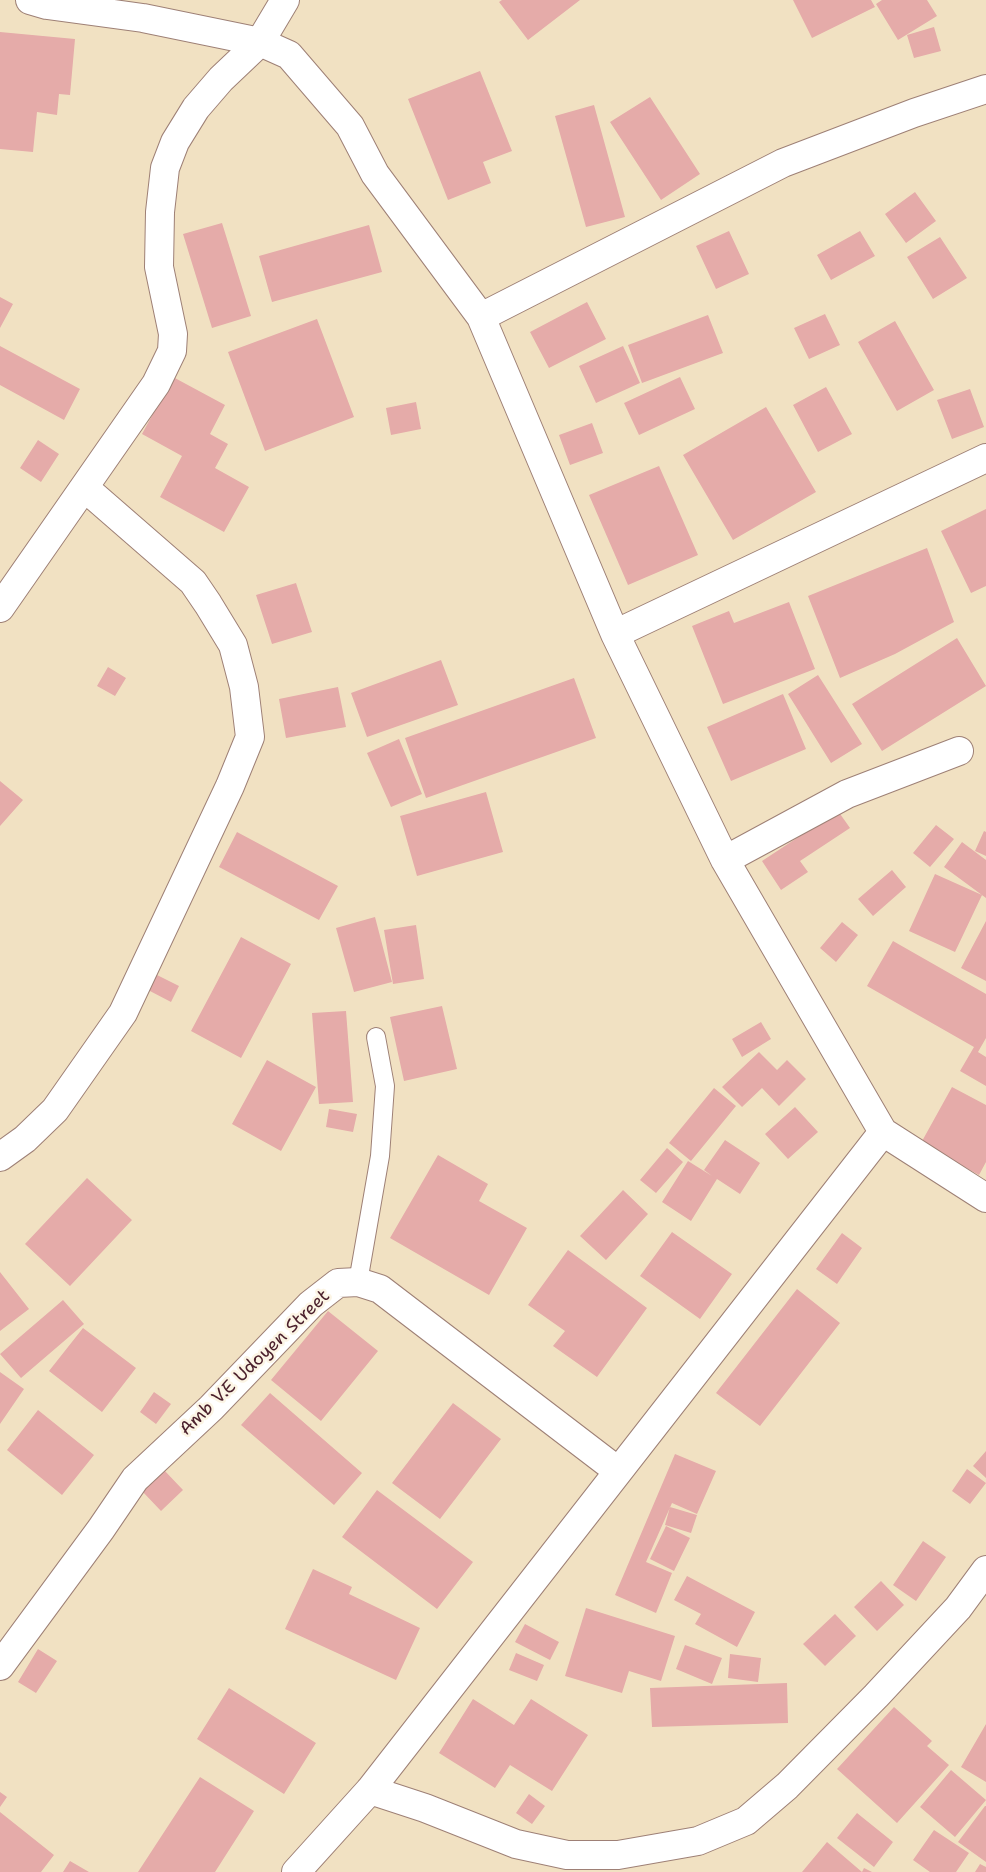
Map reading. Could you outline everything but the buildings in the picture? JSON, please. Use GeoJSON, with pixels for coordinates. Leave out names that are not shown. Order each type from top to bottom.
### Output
{"type":"FeatureCollection","features":[{"type":"Feature","properties":{"kind":"street"},"geometry":{"type":"LineString","coordinates":[[30,0],[48,5],[143,18],[260,42],[289,55],[350,126],[375,174],[481,317],[615,634],[725,860],[883,1132],[986,1198]]}},
{"type":"Feature","properties":{"kind":"street"},"geometry":{"type":"LineString","coordinates":[[0,608],[156,384],[172,351],[173,334],[159,267],[160,212],[165,168],[175,142],[196,108],[221,79],[260,42],[285,0]]}},
{"type":"Feature","properties":{"kind":"street"},"geometry":{"type":"LineString","coordinates":[[481,317],[783,163],[914,113],[986,89]]}},
{"type":"Feature","properties":{"kind":"street"},"geometry":{"type":"LineString","coordinates":[[615,634],[986,458]]}},
{"type":"Feature","properties":{"kind":"street"},"geometry":{"type":"LineString","coordinates":[[0,1157],[25,1138],[56,1110],[123,1012],[230,786],[250,737],[244,687],[233,645],[208,604],[193,582],[85,488]]}},
{"type":"Feature","properties":{"kind":"street"},"geometry":{"type":"LineString","coordinates":[[725,860],[847,794],[959,751]]}},
{"type":"Feature","properties":{"kind":"street"},"geometry":{"type":"LineString","coordinates":[[296,1872],[370,1790],[883,1132]]}},
{"type":"Feature","properties":{"kind":"street","name":"Amb V.E Udoyen Street"},"geometry":{"type":"LineString","coordinates":[[0,1666],[101,1529],[135,1479],[211,1408],[311,1304],[338,1283],[358,1282],[380,1289],[618,1471]]}},
{"type":"Feature","properties":{"kind":"street"},"geometry":{"type":"LineString","coordinates":[[370,1790],[425,1808],[516,1844],[567,1855],[618,1855],[698,1841],[746,1821],[787,1786],[876,1696],[958,1608],[986,1570]]}},
{"type":"Feature","properties":{"kind":"lane"},"geometry":{"type":"LineString","coordinates":[[358,1282],[380,1156],[385,1086],[376,1037]]}}]}
